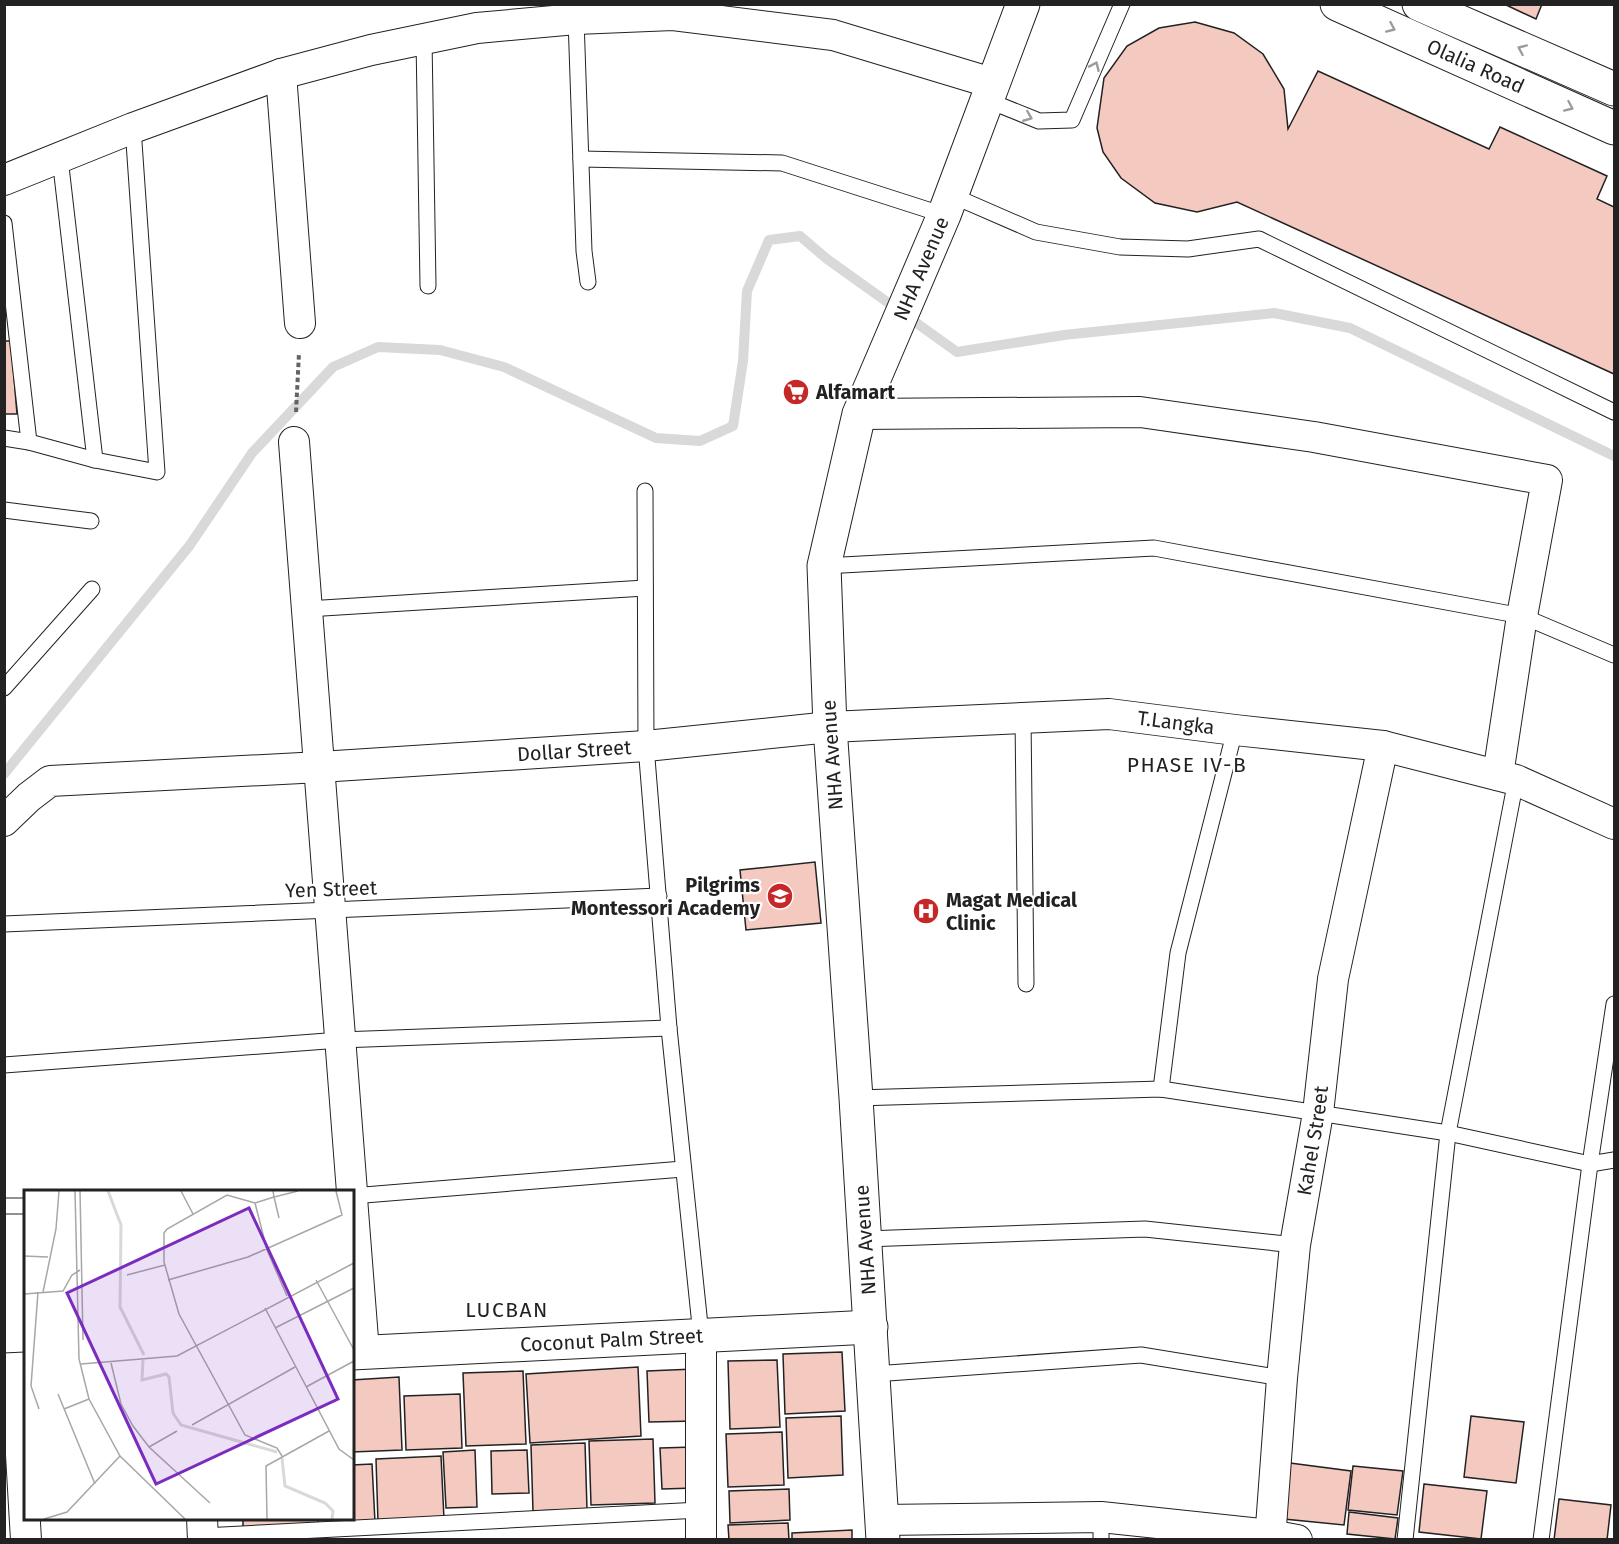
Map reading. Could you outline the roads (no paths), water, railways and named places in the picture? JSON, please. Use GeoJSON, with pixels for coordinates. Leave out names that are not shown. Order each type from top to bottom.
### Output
{"type":"FeatureCollection","features":[{"type":"Feature","properties":{"kind":"street","name":"NHA Avenue"},"geometry":{"type":"LineString","coordinates":[[883,1530],[830,727],[824,566],[859,414],[948,205],[1023,4]]}},
{"type":"Feature","properties":{"kind":"street","name":"Olalia Road"},"geometry":{"type":"LineString","coordinates":[[1337,4],[1614,128]]}},
{"type":"Feature","properties":{"kind":"street","name":"Olalia Road"},"geometry":{"type":"LineString","coordinates":[[1419,4],[1614,89]]}},
{"type":"Feature","properties":{"kind":"street"},"geometry":{"type":"LineString","coordinates":[[4,180],[133,128],[281,74],[371,50],[477,28],[576,19],[673,15],[833,35],[989,92]]}},
{"type":"Feature","properties":{"kind":"street"},"geometry":{"type":"LineString","coordinates":[[281,74],[300,323]]}},
{"type":"Feature","properties":{"kind":"street"},"geometry":{"type":"LineString","coordinates":[[859,414],[1140,412],[1314,437],[1547,480],[1522,616],[1507,778]]}},
{"type":"Feature","properties":{"kind":"street"},"geometry":{"type":"LineString","coordinates":[[294,442],[352,1190]]}},
{"type":"Feature","properties":{"kind":"street","name":"T.Langka"},"geometry":{"type":"LineString","coordinates":[[830,727],[1109,714],[1383,746],[1507,778],[1614,824]]}},
{"type":"Feature","properties":{"kind":"street","name":"Dollar Street"},"geometry":{"type":"LineString","coordinates":[[4,821],[28,797],[50,781],[320,767],[646,746],[830,727]]}},
{"type":"Feature","properties":{"kind":"street","name":"Kahel Street"},"geometry":{"type":"LineString","coordinates":[[1279,1538],[1282,1378],[1295,1245],[1318,1113],[1333,979],[1383,746]]}},
{"type":"Feature","properties":{"kind":"street"},"geometry":{"type":"LineString","coordinates":[[354,1249],[358,1352]]}},
{"type":"Feature","properties":{"kind":"street","name":"Coconut Palm Street"},"geometry":{"type":"LineString","coordinates":[[358,1352],[871,1327]]}},
{"type":"Feature","properties":{"kind":"street"},"geometry":{"type":"LineString","coordinates":[[700,1335],[700,1525]]}},
{"type":"Feature","properties":{"kind":"street"},"geometry":{"type":"LineString","coordinates":[[15,1369],[24,1508]]}},
{"type":"Feature","properties":{"kind":"street"},"geometry":{"type":"LineString","coordinates":[[25,1520],[26,1539]]}},
{"type":"Feature","properties":{"kind":"street"},"geometry":{"type":"LineString","coordinates":[[883,1530],[1101,1528],[1279,1538]]}},
{"type":"Feature","properties":{"kind":"lane"},"geometry":{"type":"LineString","coordinates":[[989,92],[1039,121],[1072,120],[1122,4]]}},
{"type":"Feature","properties":{"kind":"lane"},"geometry":{"type":"LineString","coordinates":[[576,19],[584,251],[588,282]]}},
{"type":"Feature","properties":{"kind":"lane"},"geometry":{"type":"LineString","coordinates":[[424,39],[428,285]]}},
{"type":"Feature","properties":{"kind":"lane"},"geometry":{"type":"LineString","coordinates":[[4,438],[157,472],[133,128]]}},
{"type":"Feature","properties":{"kind":"lane"},"geometry":{"type":"LineString","coordinates":[[60,158],[95,460]]}},
{"type":"Feature","properties":{"kind":"lane"},"geometry":{"type":"LineString","coordinates":[[581,159],[782,162],[948,205],[1036,232],[1120,247],[1188,249],[1259,239],[1614,412]]}},
{"type":"Feature","properties":{"kind":"lane"},"geometry":{"type":"LineString","coordinates":[[4,223],[29,442]]}},
{"type":"Feature","properties":{"kind":"lane"},"geometry":{"type":"LineString","coordinates":[[645,491],[646,746],[669,1028],[700,1335]]}},
{"type":"Feature","properties":{"kind":"lane"},"geometry":{"type":"LineString","coordinates":[[4,510],[91,521]]}},
{"type":"Feature","properties":{"kind":"lane"},"geometry":{"type":"LineString","coordinates":[[824,566],[1154,548],[1522,616],[1614,655]]}},
{"type":"Feature","properties":{"kind":"lane"},"geometry":{"type":"LineString","coordinates":[[307,609],[645,588]]}},
{"type":"Feature","properties":{"kind":"lane"},"geometry":{"type":"LineString","coordinates":[[4,688],[92,589]]}},
{"type":"Feature","properties":{"kind":"lane"},"geometry":{"type":"LineString","coordinates":[[1023,717],[1026,984]]}},
{"type":"Feature","properties":{"kind":"lane"},"geometry":{"type":"LineString","coordinates":[[1161,1089],[1178,953],[1235,730]]}},
{"type":"Feature","properties":{"kind":"lane"},"geometry":{"type":"LineString","coordinates":[[1405,1539],[1448,1133],[1507,778]]}},
{"type":"Feature","properties":{"kind":"lane","name":"Yen Street"},"geometry":{"type":"LineString","coordinates":[[4,924],[659,896]]}},
{"type":"Feature","properties":{"kind":"lane"},"geometry":{"type":"LineString","coordinates":[[1541,1539],[1590,1164],[1614,1004]]}},
{"type":"Feature","properties":{"kind":"lane"},"geometry":{"type":"LineString","coordinates":[[4,1065],[340,1040],[669,1028]]}},
{"type":"Feature","properties":{"kind":"lane"},"geometry":{"type":"LineString","coordinates":[[856,1098],[1161,1089],[1448,1133],[1590,1164],[1614,1160]]}},
{"type":"Feature","properties":{"kind":"lane"},"geometry":{"type":"LineString","coordinates":[[354,1197],[683,1169]]}},
{"type":"Feature","properties":{"kind":"lane"},"geometry":{"type":"LineString","coordinates":[[4,1206],[24,1206]]}},
{"type":"Feature","properties":{"kind":"lane"},"geometry":{"type":"LineString","coordinates":[[865,1239],[1145,1229],[1295,1245]]}},
{"type":"Feature","properties":{"kind":"lane"},"geometry":{"type":"LineString","coordinates":[[874,1374],[1141,1355],[1282,1378]]}},
{"type":"Feature","properties":{"kind":"lane"},"geometry":{"type":"LineString","coordinates":[[203,1531],[700,1525]]}},
{"type":"Feature","properties":{"kind":"waterway"},"geometry":{"type":"LineString","coordinates":[[4,774],[190,545],[252,453],[333,367],[378,347],[440,350],[504,367],[656,438],[700,441],[733,426],[743,361],[747,291],[769,240],[800,236],[827,259],[957,352],[1064,335],[1274,313],[1350,328],[1614,456]]}},
{"type":"Feature","properties":{"kind":"place","name":"Alfamart"},"geometry":{"type":"Point","coordinates":[796,392]}},
{"type":"Feature","properties":{"kind":"place","name":"Pilgrims Montessori Academy"},"geometry":{"type":"Point","coordinates":[780,896]}},
{"type":"Feature","properties":{"kind":"place","name":"Magat Medical Clinic"},"geometry":{"type":"Point","coordinates":[926,911]}},
{"type":"Feature","properties":{"kind":"district","name":"PHASE IV-B"},"geometry":{"type":"Point","coordinates":[1187,765]}},
{"type":"Feature","properties":{"kind":"district","name":"LUCBAN"},"geometry":{"type":"Point","coordinates":[507,1310]}}]}
